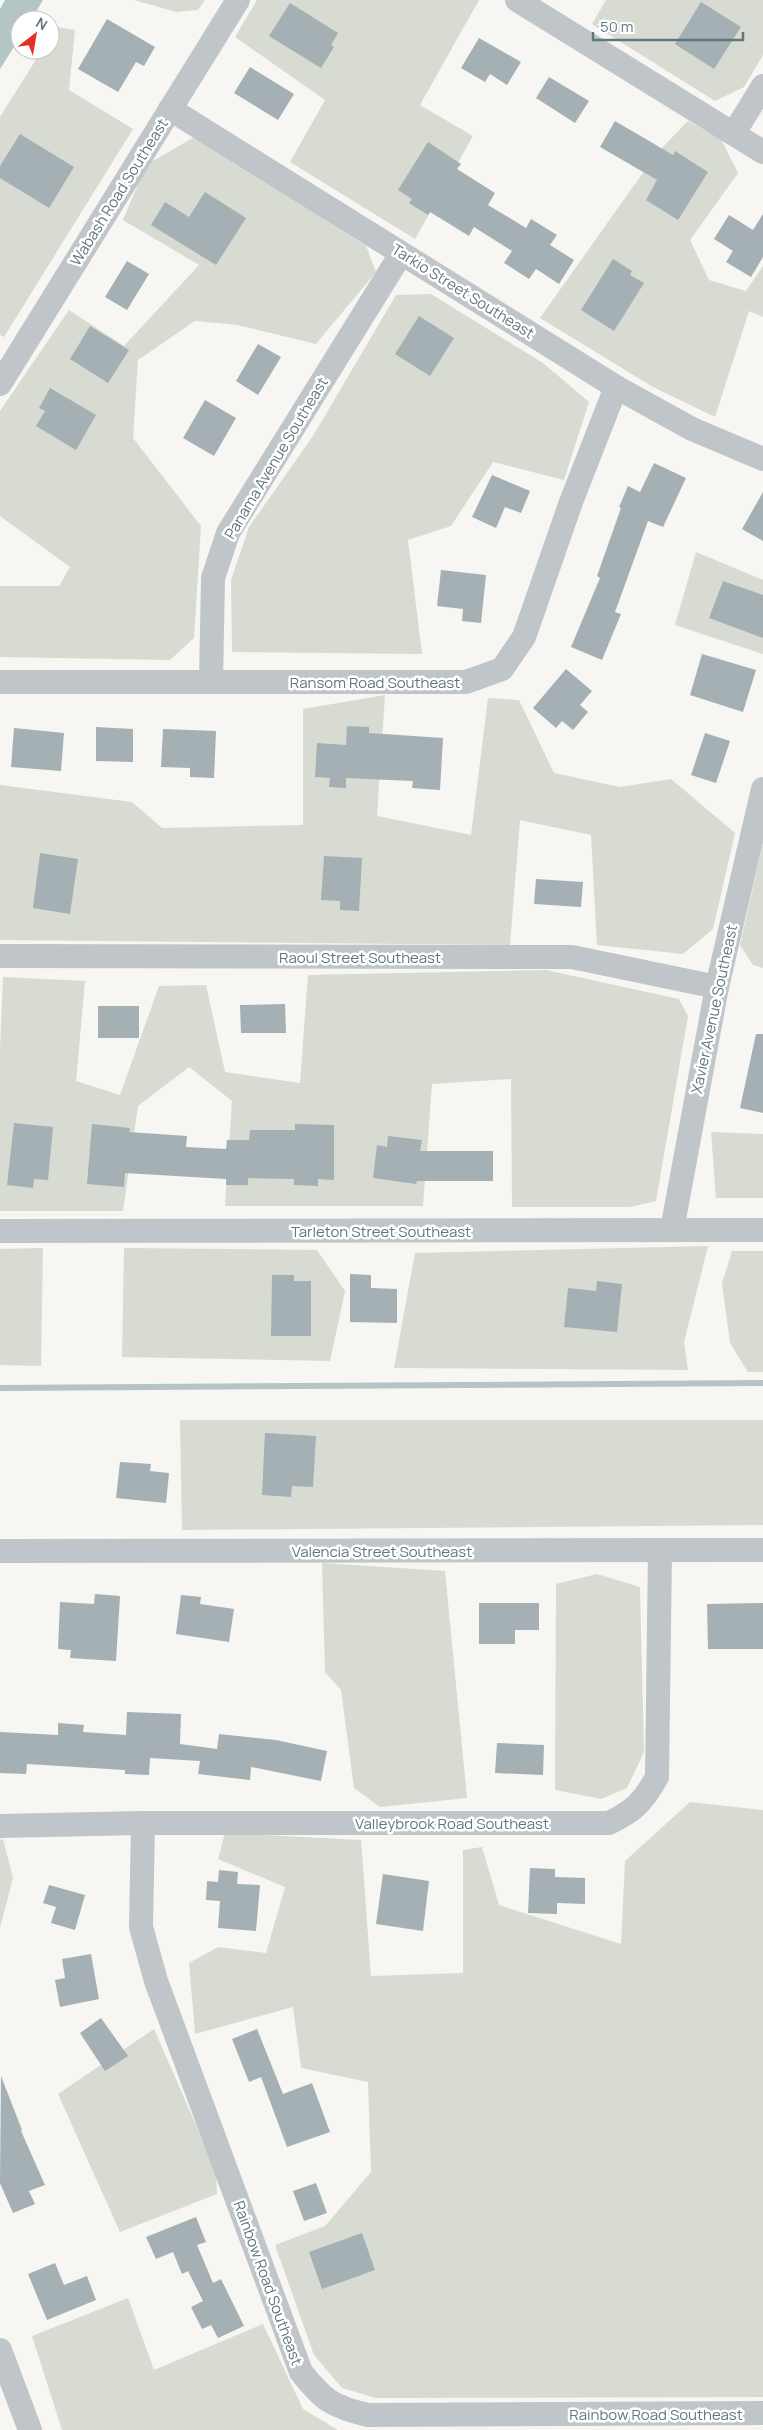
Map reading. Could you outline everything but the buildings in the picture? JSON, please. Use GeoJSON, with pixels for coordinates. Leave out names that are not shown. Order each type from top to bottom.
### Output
{"type":"FeatureCollection","features":[{"type":"Feature","properties":{"kind":"street","name":"Wabash Road Southeast"},"geometry":{"type":"LineString","coordinates":[[0,384],[238,0]]}},
{"type":"Feature","properties":{"kind":"street"},"geometry":{"type":"LineString","coordinates":[[517,0],[763,152]]}},
{"type":"Feature","properties":{"kind":"street"},"geometry":{"type":"LineString","coordinates":[[734,133],[763,86]]}},
{"type":"Feature","properties":{"kind":"street","name":"Tarkio Street Southeast"},"geometry":{"type":"LineString","coordinates":[[170,109],[616,387],[692,429],[763,459]]}},
{"type":"Feature","properties":{"kind":"street","name":"Panama Avenue Southeast"},"geometry":{"type":"LineString","coordinates":[[211,682],[213,578],[228,533],[401,254]]}},
{"type":"Feature","properties":{"kind":"street","name":"Ransom Road Southeast"},"geometry":{"type":"LineString","coordinates":[[0,682],[466,682],[502,669],[524,637],[571,502],[616,387]]}},
{"type":"Feature","properties":{"kind":"street","name":"Xavier Avenue Southeast"},"geometry":{"type":"LineString","coordinates":[[672,1230],[717,987],[763,789]]}},
{"type":"Feature","properties":{"kind":"street","name":"Raoul Street Southeast"},"geometry":{"type":"LineString","coordinates":[[0,956],[572,957],[717,987]]}},
{"type":"Feature","properties":{"kind":"street","name":"Tarleton Street Southeast"},"geometry":{"type":"LineString","coordinates":[[0,1231],[763,1230]]}},
{"type":"Feature","properties":{"kind":"street","name":"Valencia Street Southeast"},"geometry":{"type":"LineString","coordinates":[[0,1551],[763,1550]]}},
{"type":"Feature","properties":{"kind":"street","name":"Valleybrook Road Southeast"},"geometry":{"type":"LineString","coordinates":[[0,1826],[143,1823],[608,1823],[629,1814],[646,1798],[657,1777],[660,1551]]}},
{"type":"Feature","properties":{"kind":"street","name":"Rainbow Road Southeast"},"geometry":{"type":"LineString","coordinates":[[143,1823],[142,1927],[156,1981],[301,2372],[319,2394],[344,2409],[368,2415],[763,2413]]}},
{"type":"Feature","properties":{"kind":"street"},"geometry":{"type":"LineString","coordinates":[[0,2350],[30,2430]]}},
{"type":"Feature","properties":{"kind":"shaded area"},"geometry":{"type":"Polygon","coordinates":[[[5,0],[43,0],[37,10],[10,10],[10,53],[0,69],[0,9],[5,0]]]}},
{"type":"Feature","properties":{"kind":"shaded area"},"geometry":{"type":"Polygon","coordinates":[[[134,0],[205,0],[198,10],[176,12],[134,0]]]}},
{"type":"Feature","properties":{"kind":"shaded area"},"geometry":{"type":"Polygon","coordinates":[[[257,0],[479,0],[420,105],[473,136],[415,239],[290,162],[325,100],[235,37],[257,0]]]}},
{"type":"Feature","properties":{"kind":"shaded area"},"geometry":{"type":"Polygon","coordinates":[[[606,0],[763,0],[763,55],[744,87],[715,101],[592,24],[606,0]]]}},
{"type":"Feature","properties":{"kind":"shaded area"},"geometry":{"type":"Polygon","coordinates":[[[60,28],[75,30],[69,90],[133,129],[4,337],[0,335],[0,117],[36,60],[60,60],[60,28]]]}},
{"type":"Feature","properties":{"kind":"shaded area"},"geometry":{"type":"Polygon","coordinates":[[[688,121],[721,139],[738,173],[690,240],[709,280],[746,291],[763,266],[763,317],[749,311],[715,417],[653,387],[540,318],[657,153],[688,121]]]}},
{"type":"Feature","properties":{"kind":"shaded area"},"geometry":{"type":"Polygon","coordinates":[[[196,136],[366,246],[376,272],[316,344],[238,325],[195,321],[138,360],[133,438],[201,526],[194,638],[170,660],[0,657],[0,586],[59,586],[70,567],[0,516],[0,411],[69,310],[124,346],[199,265],[123,220],[146,165],[196,136]]]}},
{"type":"Feature","properties":{"kind":"shaded area"},"geometry":{"type":"Polygon","coordinates":[[[431,294],[543,363],[589,402],[564,480],[493,462],[451,526],[408,540],[422,654],[232,652],[231,580],[249,527],[313,436],[396,295],[431,294]]]}},
{"type":"Feature","properties":{"kind":"shaded area"},"geometry":{"type":"Polygon","coordinates":[[[696,552],[763,580],[763,654],[675,625],[696,552]]]}},
{"type":"Feature","properties":{"kind":"shaded area"},"geometry":{"type":"Polygon","coordinates":[[[385,695],[377,816],[471,835],[488,698],[519,700],[554,773],[620,787],[671,779],[735,833],[713,929],[683,954],[597,945],[591,835],[520,820],[510,945],[0,940],[0,785],[132,802],[162,828],[303,825],[303,709],[385,695]]]}},
{"type":"Feature","properties":{"kind":"shaded area"},"geometry":{"type":"Polygon","coordinates":[[[763,843],[763,968],[753,965],[740,945],[763,843]]]}},
{"type":"Feature","properties":{"kind":"shaded area"},"geometry":{"type":"Polygon","coordinates":[[[546,970],[679,999],[688,1016],[656,1201],[630,1207],[512,1207],[511,1079],[432,1084],[423,1206],[225,1206],[232,1101],[189,1067],[138,1106],[123,1211],[0,1211],[0,1050],[3,977],[85,981],[76,1081],[120,1095],[159,986],[206,985],[225,1072],[300,1083],[308,975],[546,970]]]}},
{"type":"Feature","properties":{"kind":"shaded area"},"geometry":{"type":"Polygon","coordinates":[[[711,1132],[763,1134],[763,1198],[716,1198],[711,1132]]]}},
{"type":"Feature","properties":{"kind":"shaded area"},"geometry":{"type":"Polygon","coordinates":[[[708,1246],[684,1342],[688,1370],[394,1368],[415,1253],[708,1246]]]}},
{"type":"Feature","properties":{"kind":"shaded area"},"geometry":{"type":"Polygon","coordinates":[[[43,1248],[41,1366],[0,1365],[0,1249],[43,1248]]]}},
{"type":"Feature","properties":{"kind":"shaded area"},"geometry":{"type":"Polygon","coordinates":[[[124,1248],[317,1250],[345,1291],[330,1361],[122,1357],[124,1248]]]}},
{"type":"Feature","properties":{"kind":"shaded area"},"geometry":{"type":"Polygon","coordinates":[[[732,1251],[763,1251],[763,1372],[748,1372],[730,1343],[722,1284],[732,1251]]]}},
{"type":"Feature","properties":{"kind":"shaded area"},"geometry":{"type":"Polygon","coordinates":[[[180,1420],[763,1420],[763,1525],[182,1530],[180,1420]]]}},
{"type":"Feature","properties":{"kind":"shaded area"},"geometry":{"type":"Polygon","coordinates":[[[322,1563],[445,1571],[467,1798],[380,1807],[354,1788],[341,1690],[325,1672],[322,1563]]]}},
{"type":"Feature","properties":{"kind":"shaded area"},"geometry":{"type":"Polygon","coordinates":[[[597,1574],[640,1587],[644,1752],[627,1788],[601,1799],[555,1790],[556,1584],[597,1574]]]}},
{"type":"Feature","properties":{"kind":"shaded area"},"geometry":{"type":"Polygon","coordinates":[[[690,1802],[763,1810],[763,2397],[376,2398],[342,2388],[314,2355],[275,2245],[325,2226],[371,2172],[368,2082],[301,2068],[293,2007],[195,2034],[189,1963],[218,1947],[266,1953],[285,1887],[218,1859],[225,1833],[361,1840],[371,1976],[463,1973],[463,1850],[482,1847],[499,1905],[621,1944],[625,1861],[690,1802]]]}},
{"type":"Feature","properties":{"kind":"shaded area"},"geometry":{"type":"Polygon","coordinates":[[[3,1839],[13,1878],[0,1928],[0,1840],[3,1839]]]}},
{"type":"Feature","properties":{"kind":"shaded area"},"geometry":{"type":"Polygon","coordinates":[[[154,2029],[216,2171],[217,2194],[120,2232],[58,2094],[154,2029]]]}},
{"type":"Feature","properties":{"kind":"shaded area"},"geometry":{"type":"Polygon","coordinates":[[[128,2298],[154,2370],[263,2324],[303,2409],[338,2430],[62,2430],[32,2336],[128,2298]]]}},
{"type":"Feature","properties":{"kind":"waterway"},"geometry":{"type":"LineString","coordinates":[[0,1388],[763,1383]]}}]}
